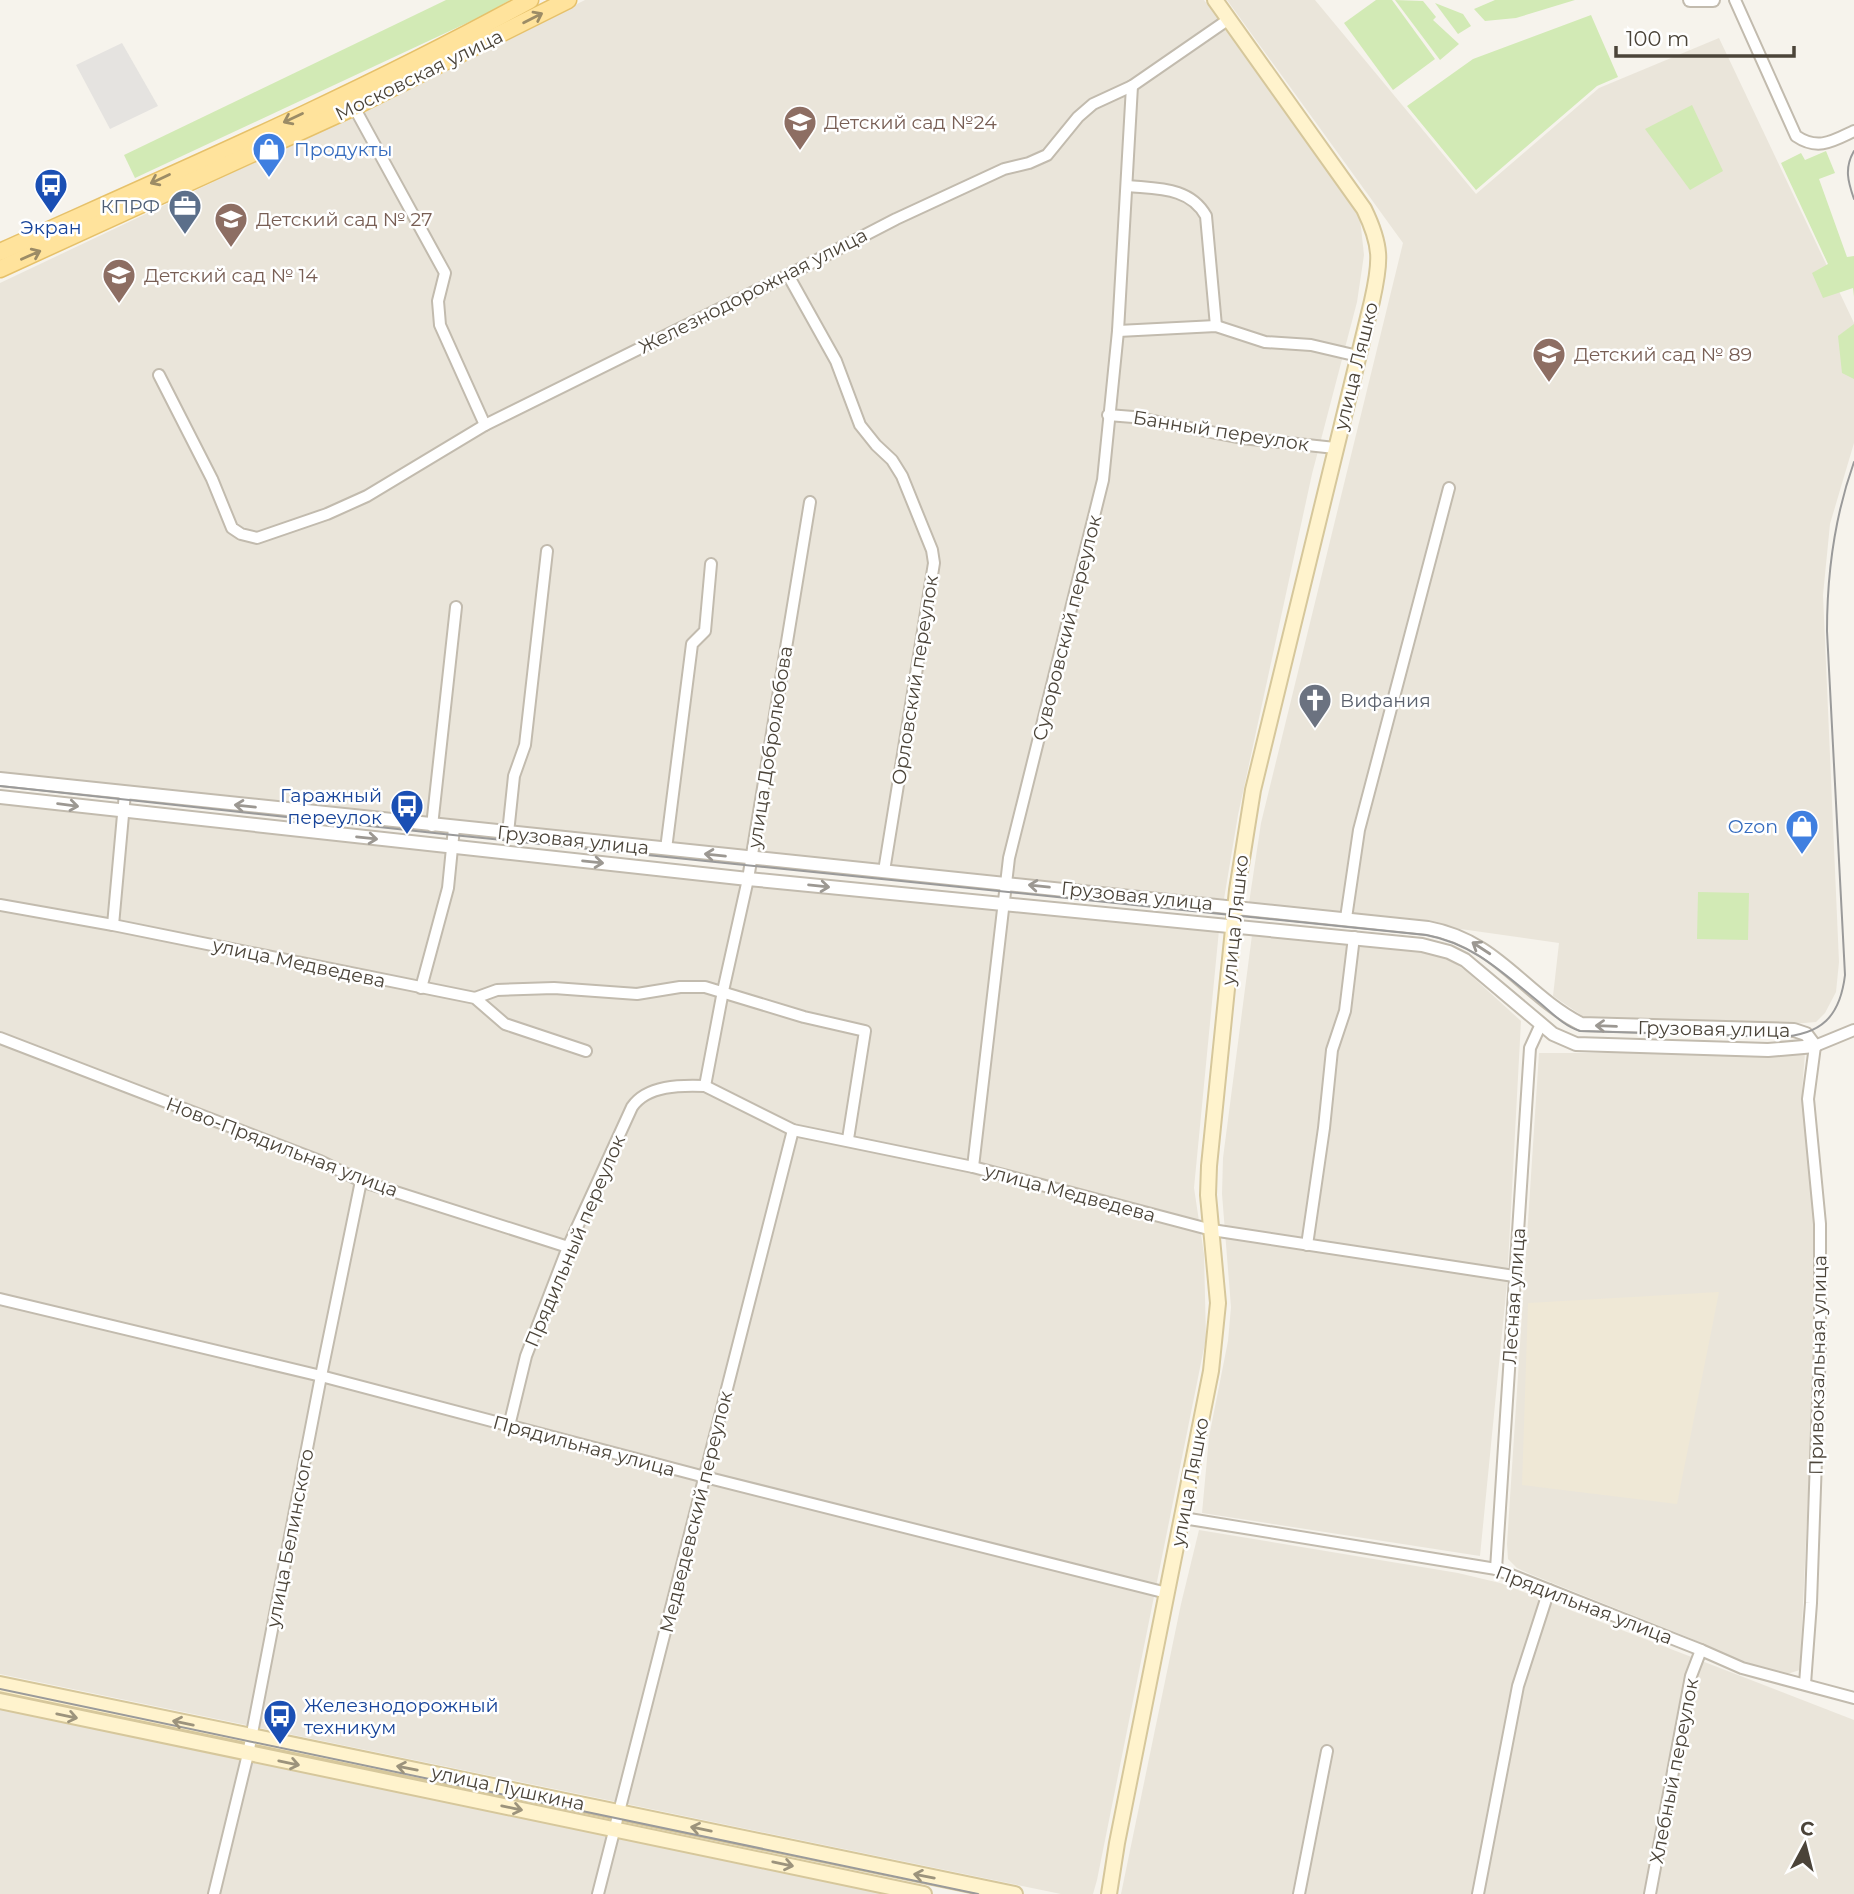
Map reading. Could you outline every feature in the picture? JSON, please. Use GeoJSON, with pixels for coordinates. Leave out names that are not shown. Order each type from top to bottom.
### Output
{"type":"FeatureCollection","features":[{"type":"Feature","properties":{"kind":"main road","name":"Московская улица"},"geometry":{"type":"LineString","coordinates":[[0,269],[226,158],[530,0]]}},
{"type":"Feature","properties":{"kind":"main road","name":"Московская улица"},"geometry":{"type":"LineString","coordinates":[[0,252],[354,107],[568,0]]}},
{"type":"Feature","properties":{"kind":"main road","name":"улица Ляшко"},"geometry":{"type":"LineString","coordinates":[[1109,1894],[1216,1338],[1218,1303],[1208,1195],[1209,1166],[1236,907],[1253,790],[1377,279],[1379,257],[1374,229],[1364,209],[1215,0]]}},
{"type":"Feature","properties":{"kind":"main road","name":"улица Пушкина"},"geometry":{"type":"LineString","coordinates":[[0,1684],[1015,1894]]}},
{"type":"Feature","properties":{"kind":"main road","name":"улица Пушкина"},"geometry":{"type":"LineString","coordinates":[[0,1702],[924,1894]]}},
{"type":"Feature","properties":{"kind":"street"},"geometry":{"type":"LineString","coordinates":[[1690,0],[1713,0]]}},
{"type":"Feature","properties":{"kind":"street"},"geometry":{"type":"LineString","coordinates":[[1735,0],[1796,136],[1810,144],[1827,144],[1854,131]]}},
{"type":"Feature","properties":{"kind":"street","name":"Железнодорожная улица"},"geometry":{"type":"LineString","coordinates":[[159,375],[212,480],[232,528],[241,534],[257,538],[327,514],[367,496],[485,425],[896,219],[1004,169],[1047,155],[1078,117],[1093,104],[1132,86],[1229,19]]}},
{"type":"Feature","properties":{"kind":"street","name":"Суворовский переулок"},"geometry":{"type":"LineString","coordinates":[[973,1167],[1009,858],[1103,480],[1118,331],[1132,86]]}},
{"type":"Feature","properties":{"kind":"street"},"geometry":{"type":"LineString","coordinates":[[354,107],[445,273],[438,301],[440,325],[485,425]]}},
{"type":"Feature","properties":{"kind":"street"},"geometry":{"type":"LineString","coordinates":[[1128,186],[1174,190],[1192,198],[1200,206],[1206,216],[1216,326]]}},
{"type":"Feature","properties":{"kind":"street","name":"Орловский переулок"},"geometry":{"type":"LineString","coordinates":[[788,275],[836,361],[860,425],[892,460],[902,476],[932,550],[934,563],[884,871]]}},
{"type":"Feature","properties":{"kind":"street"},"geometry":{"type":"LineString","coordinates":[[1118,331],[1216,326],[1265,342],[1311,345],[1358,356]]}},
{"type":"Feature","properties":{"kind":"street","name":"Банный переулок"},"geometry":{"type":"LineString","coordinates":[[1108,415],[1133,417],[1242,438],[1335,448]]}},
{"type":"Feature","properties":{"kind":"street"},"geometry":{"type":"LineString","coordinates":[[1346,918],[1359,830],[1448,488]]}},
{"type":"Feature","properties":{"kind":"street","name":"улица Добролюбова"},"geometry":{"type":"LineString","coordinates":[[705,1086],[748,878],[810,502]]}},
{"type":"Feature","properties":{"kind":"street"},"geometry":{"type":"LineString","coordinates":[[508,834],[514,776],[525,745],[547,551]]}},
{"type":"Feature","properties":{"kind":"street"},"geometry":{"type":"LineString","coordinates":[[666,849],[692,644],[705,631],[711,564]]}},
{"type":"Feature","properties":{"kind":"street"},"geometry":{"type":"LineString","coordinates":[[432,826],[456,607]]}},
{"type":"Feature","properties":{"kind":"street","name":"Грузовая улица"},"geometry":{"type":"LineString","coordinates":[[0,779],[1428,928],[1463,938],[1497,958],[1581,1024],[1794,1030],[1806,1034],[1815,1046]]}},
{"type":"Feature","properties":{"kind":"street"},"geometry":{"type":"LineString","coordinates":[[113,925],[125,793]]}},
{"type":"Feature","properties":{"kind":"street","name":"Грузовая улица"},"geometry":{"type":"LineString","coordinates":[[0,797],[748,878],[1422,945],[1449,952],[1465,960],[1564,1041],[1590,1046],[1768,1050],[1815,1046]]}},
{"type":"Feature","properties":{"kind":"street"},"geometry":{"type":"LineString","coordinates":[[421,988],[448,888],[454,828]]}},
{"type":"Feature","properties":{"kind":"street","name":"улица Медведева"},"geometry":{"type":"LineString","coordinates":[[0,905],[475,998]]}},
{"type":"Feature","properties":{"kind":"street"},"geometry":{"type":"LineString","coordinates":[[1307,1245],[1332,1050],[1345,1011],[1354,937]]}},
{"type":"Feature","properties":{"kind":"street"},"geometry":{"type":"LineString","coordinates":[[586,1051],[505,1024],[475,998],[497,990],[554,988],[637,994],[693,986],[723,991],[804,1017],[865,1031],[848,1139]]}},
{"type":"Feature","properties":{"kind":"street","name":"Лесная улица"},"geometry":{"type":"LineString","coordinates":[[1496,1569],[1530,1048],[1541,1024]]}},
{"type":"Feature","properties":{"kind":"street"},"geometry":{"type":"LineString","coordinates":[[1815,1046],[1854,1030]]}},
{"type":"Feature","properties":{"kind":"street","name":"Ново-Прядильная улица"},"geometry":{"type":"LineString","coordinates":[[0,1038],[320,1161],[361,1181],[568,1247]]}},
{"type":"Feature","properties":{"kind":"street","name":"Привокзальная улица"},"geometry":{"type":"LineString","coordinates":[[1805,1684],[1812,1589],[1820,1344],[1820,1224],[1808,1099],[1815,1046]]}},
{"type":"Feature","properties":{"kind":"street","name":"улица Медведева"},"geometry":{"type":"LineString","coordinates":[[705,1086],[793,1129],[973,1167],[1212,1230],[1514,1276]]}},
{"type":"Feature","properties":{"kind":"street","name":"Прядильный переулок"},"geometry":{"type":"LineString","coordinates":[[509,1426],[526,1356],[568,1247],[638,1099],[653,1091],[705,1086]]}},
{"type":"Feature","properties":{"kind":"street","name":"Медведевский переулок"},"geometry":{"type":"LineString","coordinates":[[598,1894],[793,1129]]}},
{"type":"Feature","properties":{"kind":"street","name":"улица Белинского"},"geometry":{"type":"LineString","coordinates":[[214,1894],[248,1754],[361,1181]]}},
{"type":"Feature","properties":{"kind":"street","name":"Прядильная улица"},"geometry":{"type":"LineString","coordinates":[[0,1299],[321,1376],[1167,1594]]}},
{"type":"Feature","properties":{"kind":"street","name":"Прядильная улица"},"geometry":{"type":"LineString","coordinates":[[1183,1518],[1496,1569],[1762,1675],[1854,1698]]}},
{"type":"Feature","properties":{"kind":"street"},"geometry":{"type":"LineString","coordinates":[[1478,1894],[1518,1686],[1549,1590]]}},
{"type":"Feature","properties":{"kind":"street","name":"Хлебный переулок"},"geometry":{"type":"LineString","coordinates":[[1650,1894],[1691,1676],[1701,1650]]}},
{"type":"Feature","properties":{"kind":"street"},"geometry":{"type":"LineString","coordinates":[[1299,1894],[1327,1751]]}},
{"type":"Feature","properties":{"kind":"shaded area"},"geometry":{"type":"Polygon","coordinates":[[[585,0],[1204,0],[1360,218],[1364,255],[1357,302],[1312,474],[1238,815],[1224,899],[0,773],[0,283],[346,119],[585,0]]]}},
{"type":"Feature","properties":{"kind":"shaded area"},"geometry":{"type":"Polygon","coordinates":[[[1227,0],[1315,0],[1476,194],[1599,88],[1719,38],[1854,323],[1854,443],[1830,524],[1823,595],[1839,962],[1836,992],[1825,1013],[1816,1022],[1780,1025],[1587,1019],[1553,996],[1559,943],[1390,919],[1249,903],[1261,823],[1403,243],[1227,0]]]}},
{"type":"Feature","properties":{"kind":"shaded area"},"geometry":{"type":"Polygon","coordinates":[[[122,43],[158,106],[110,129],[76,65],[122,43]]]}},
{"type":"Feature","properties":{"kind":"shaded area"},"geometry":{"type":"Polygon","coordinates":[[[0,803],[724,881],[1219,930],[1194,1188],[1204,1254],[1206,1338],[1093,1894],[1061,1894],[0,1674],[0,803]]]}},
{"type":"Feature","properties":{"kind":"shaded area"},"geometry":{"type":"Polygon","coordinates":[[[1252,935],[1422,951],[1447,959],[1465,970],[1521,1021],[1507,1283],[1480,1556],[1202,1513],[1209,1437],[1228,1341],[1231,1307],[1222,1194],[1223,1158],[1252,935]]]}},
{"type":"Feature","properties":{"kind":"shaded area"},"geometry":{"type":"Polygon","coordinates":[[[1539,1053],[1805,1053],[1802,1091],[1815,1235],[1812,1408],[1800,1670],[1787,1674],[1758,1670],[1690,1638],[1530,1574],[1517,1568],[1508,1559],[1539,1053]]]}},
{"type":"Feature","properties":{"kind":"shaded area"},"geometry":{"type":"Polygon","coordinates":[[[1719,1292],[1677,1504],[1522,1485],[1528,1303],[1719,1292]]]}},
{"type":"Feature","properties":{"kind":"shaded area"},"geometry":{"type":"Polygon","coordinates":[[[1199,1530],[1458,1573],[1500,1583],[1854,1720],[1854,1894],[1121,1894],[1199,1530]]]}},
{"type":"Feature","properties":{"kind":"shaded area"},"geometry":{"type":"Polygon","coordinates":[[[0,1706],[901,1894],[0,1894],[0,1706]]]}},
{"type":"Feature","properties":{"kind":"green space"},"geometry":{"type":"Polygon","coordinates":[[[446,0],[510,0],[484,15],[135,178],[124,155],[446,0]]]}},
{"type":"Feature","properties":{"kind":"green space"},"geometry":{"type":"Polygon","coordinates":[[[1376,0],[1392,0],[1435,59],[1393,90],[1344,23],[1376,0]]]}},
{"type":"Feature","properties":{"kind":"green space"},"geometry":{"type":"Polygon","coordinates":[[[1395,0],[1423,1],[1436,17],[1433,20],[1459,44],[1440,60],[1395,0]]]}},
{"type":"Feature","properties":{"kind":"green space"},"geometry":{"type":"Polygon","coordinates":[[[1495,0],[1575,0],[1516,18],[1485,21],[1474,9],[1495,0]]]}},
{"type":"Feature","properties":{"kind":"green space"},"geometry":{"type":"Polygon","coordinates":[[[1435,3],[1463,14],[1471,26],[1458,34],[1435,3]]]}},
{"type":"Feature","properties":{"kind":"green space"},"geometry":{"type":"Polygon","coordinates":[[[1591,15],[1618,77],[1597,86],[1476,190],[1407,106],[1473,59],[1591,15]]]}},
{"type":"Feature","properties":{"kind":"green space"},"geometry":{"type":"Polygon","coordinates":[[[1692,105],[1723,171],[1690,190],[1645,129],[1692,105]]]}},
{"type":"Feature","properties":{"kind":"green space"},"geometry":{"type":"Polygon","coordinates":[[[1826,151],[1835,173],[1819,179],[1847,257],[1854,256],[1854,297],[1853,288],[1823,298],[1812,273],[1828,264],[1781,163],[1801,153],[1805,160],[1826,151]]]}},
{"type":"Feature","properties":{"kind":"green space"},"geometry":{"type":"Polygon","coordinates":[[[1854,324],[1854,379],[1842,373],[1838,336],[1854,324]]]}},
{"type":"Feature","properties":{"kind":"green space"},"geometry":{"type":"Polygon","coordinates":[[[1698,892],[1749,893],[1748,940],[1697,939],[1698,892]]]}},
{"type":"Feature","properties":{"kind":"tram line"},"geometry":{"type":"LineString","coordinates":[[1854,151],[1848,175],[1854,199]]}},
{"type":"Feature","properties":{"kind":"tram line"},"geometry":{"type":"LineString","coordinates":[[0,786],[1426,935],[1459,945],[1487,961],[1563,1023],[1580,1031],[1779,1037],[1794,1035],[1817,1028],[1833,1013],[1845,975],[1827,609],[1830,566],[1837,525],[1854,462]]}},
{"type":"Feature","properties":{"kind":"tram line"},"geometry":{"type":"LineString","coordinates":[[0,1689],[978,1894]]}},
{"type":"Feature","properties":{"kind":"place","name":"Детский сад №24"},"geometry":{"type":"Point","coordinates":[800,152]}},
{"type":"Feature","properties":{"kind":"place","name":"Продукты"},"geometry":{"type":"Point","coordinates":[269,179]}},
{"type":"Feature","properties":{"kind":"place","name":"Экран"},"geometry":{"type":"Point","coordinates":[51,215]}},
{"type":"Feature","properties":{"kind":"place","name":"КПРФ"},"geometry":{"type":"Point","coordinates":[185,236]}},
{"type":"Feature","properties":{"kind":"place","name":"Детский сад № 27"},"geometry":{"type":"Point","coordinates":[231,249]}},
{"type":"Feature","properties":{"kind":"place","name":"Детский сад № 14"},"geometry":{"type":"Point","coordinates":[119,305]}},
{"type":"Feature","properties":{"kind":"place","name":"Детский сад № 89"},"geometry":{"type":"Point","coordinates":[1549,384]}},
{"type":"Feature","properties":{"kind":"place","name":"Вифания"},"geometry":{"type":"Point","coordinates":[1315,730]}},
{"type":"Feature","properties":{"kind":"place","name":"Гаражный переулок"},"geometry":{"type":"Point","coordinates":[407,836]}},
{"type":"Feature","properties":{"kind":"place","name":"Ozon"},"geometry":{"type":"Point","coordinates":[1802,856]}},
{"type":"Feature","properties":{"kind":"place","name":"Железнодорожный техникум"},"geometry":{"type":"Point","coordinates":[280,1746]}}]}
